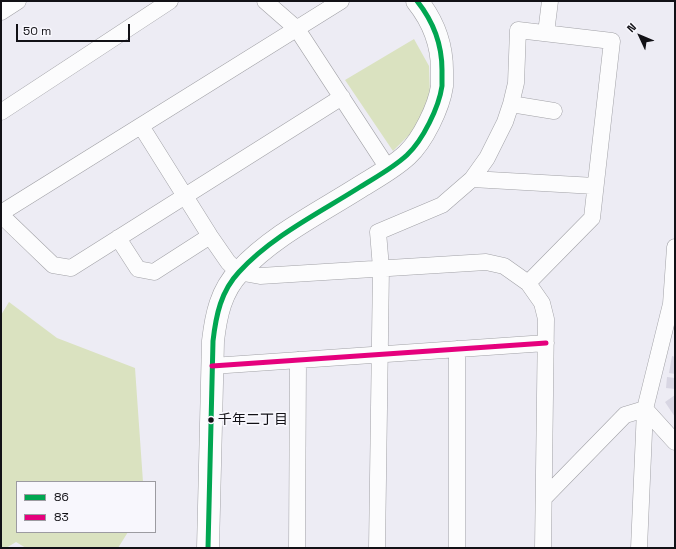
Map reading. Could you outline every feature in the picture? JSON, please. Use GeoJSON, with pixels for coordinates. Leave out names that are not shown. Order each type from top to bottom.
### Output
{"type":"FeatureCollection","features":[{"type":"Feature","properties":{"kind":"street"},"geometry":{"type":"LineString","coordinates":[[1,12],[18,1]]}},
{"type":"Feature","properties":{"kind":"street"},"geometry":{"type":"LineString","coordinates":[[1,112],[170,1]]}},
{"type":"Feature","properties":{"kind":"street"},"geometry":{"type":"LineString","coordinates":[[265,1],[297,29],[389,170]]}},
{"type":"Feature","properties":{"kind":"street"},"geometry":{"type":"LineString","coordinates":[[341,1],[1,214],[53,266],[71,268],[342,96]]}},
{"type":"Feature","properties":{"kind":"street"},"geometry":{"type":"LineString","coordinates":[[208,548],[213,341],[217,312],[224,291],[238,272],[269,244],[389,170],[408,154],[422,136],[434,114],[442,86],[442,62],[438,38],[431,22],[417,1]]}},
{"type":"Feature","properties":{"kind":"street"},"geometry":{"type":"LineString","coordinates":[[546,33],[550,1]]}},
{"type":"Feature","properties":{"kind":"street"},"geometry":{"type":"LineString","coordinates":[[377,548],[381,354],[381,268],[378,232],[442,205],[472,179],[487,158],[505,122],[511,104],[516,83],[518,30],[612,41],[592,218],[528,283]]}},
{"type":"Feature","properties":{"kind":"street"},"geometry":{"type":"LineString","coordinates":[[511,104],[554,111]]}},
{"type":"Feature","properties":{"kind":"street"},"geometry":{"type":"LineString","coordinates":[[141,126],[210,236],[228,262],[238,272],[260,276],[486,262],[504,266],[528,283],[542,303],[546,319],[545,496],[543,548]]}},
{"type":"Feature","properties":{"kind":"street"},"geometry":{"type":"LineString","coordinates":[[472,179],[595,186]]}},
{"type":"Feature","properties":{"kind":"street"},"geometry":{"type":"LineString","coordinates":[[118,238],[138,269],[154,272],[210,236]]}},
{"type":"Feature","properties":{"kind":"street"},"geometry":{"type":"LineString","coordinates":[[639,548],[646,410],[671,304],[674,281],[675,247]]}},
{"type":"Feature","properties":{"kind":"street"},"geometry":{"type":"LineString","coordinates":[[212,366],[546,343]]}},
{"type":"Feature","properties":{"kind":"street"},"geometry":{"type":"LineString","coordinates":[[457,548],[458,349]]}},
{"type":"Feature","properties":{"kind":"street"},"geometry":{"type":"LineString","coordinates":[[297,548],[298,360]]}},
{"type":"Feature","properties":{"kind":"street"},"geometry":{"type":"LineString","coordinates":[[646,410],[675,442]]}},
{"type":"Feature","properties":{"kind":"street"},"geometry":{"type":"LineString","coordinates":[[545,496],[624,415],[646,410]]}},
{"type":"Feature","properties":{"kind":"green space"},"geometry":{"type":"Polygon","coordinates":[[[414,39],[429,66],[430,97],[417,127],[393,151],[345,80],[414,39]]]}},
{"type":"Feature","properties":{"kind":"green space"},"geometry":{"type":"Polygon","coordinates":[[[9,302],[57,338],[135,368],[143,481],[16,481],[16,533],[127,533],[118,548],[26,548],[16,542],[6,548],[1,548],[1,315],[9,302]]]}},
{"type":"Feature","properties":{"kind":"building"},"geometry":{"type":"Polygon","coordinates":[[[672,356],[675,357],[675,374],[669,373],[672,356]]]}},
{"type":"Feature","properties":{"kind":"building"},"geometry":{"type":"Polygon","coordinates":[[[667,377],[675,378],[675,389],[666,388],[667,377]]]}},
{"type":"Feature","properties":{"kind":"building"},"geometry":{"type":"Polygon","coordinates":[[[675,395],[675,417],[665,402],[675,395]]]}},
{"type":"Feature","properties":{"kind":"transit line","name":"86"},"geometry":{"type":"LineString","coordinates":[[208,548],[213,341],[220,304],[233,279],[266,247],[296,226],[402,160],[419,141],[438,104],[442,86],[442,61],[436,34],[428,17],[417,1]]}},
{"type":"Feature","properties":{"kind":"transit line","name":"83"},"geometry":{"type":"LineString","coordinates":[[212,366],[546,343]]}},
{"type":"Feature","properties":{"kind":"place","name":"千年二丁目"},"geometry":{"type":"Point","coordinates":[211,420]}}]}
